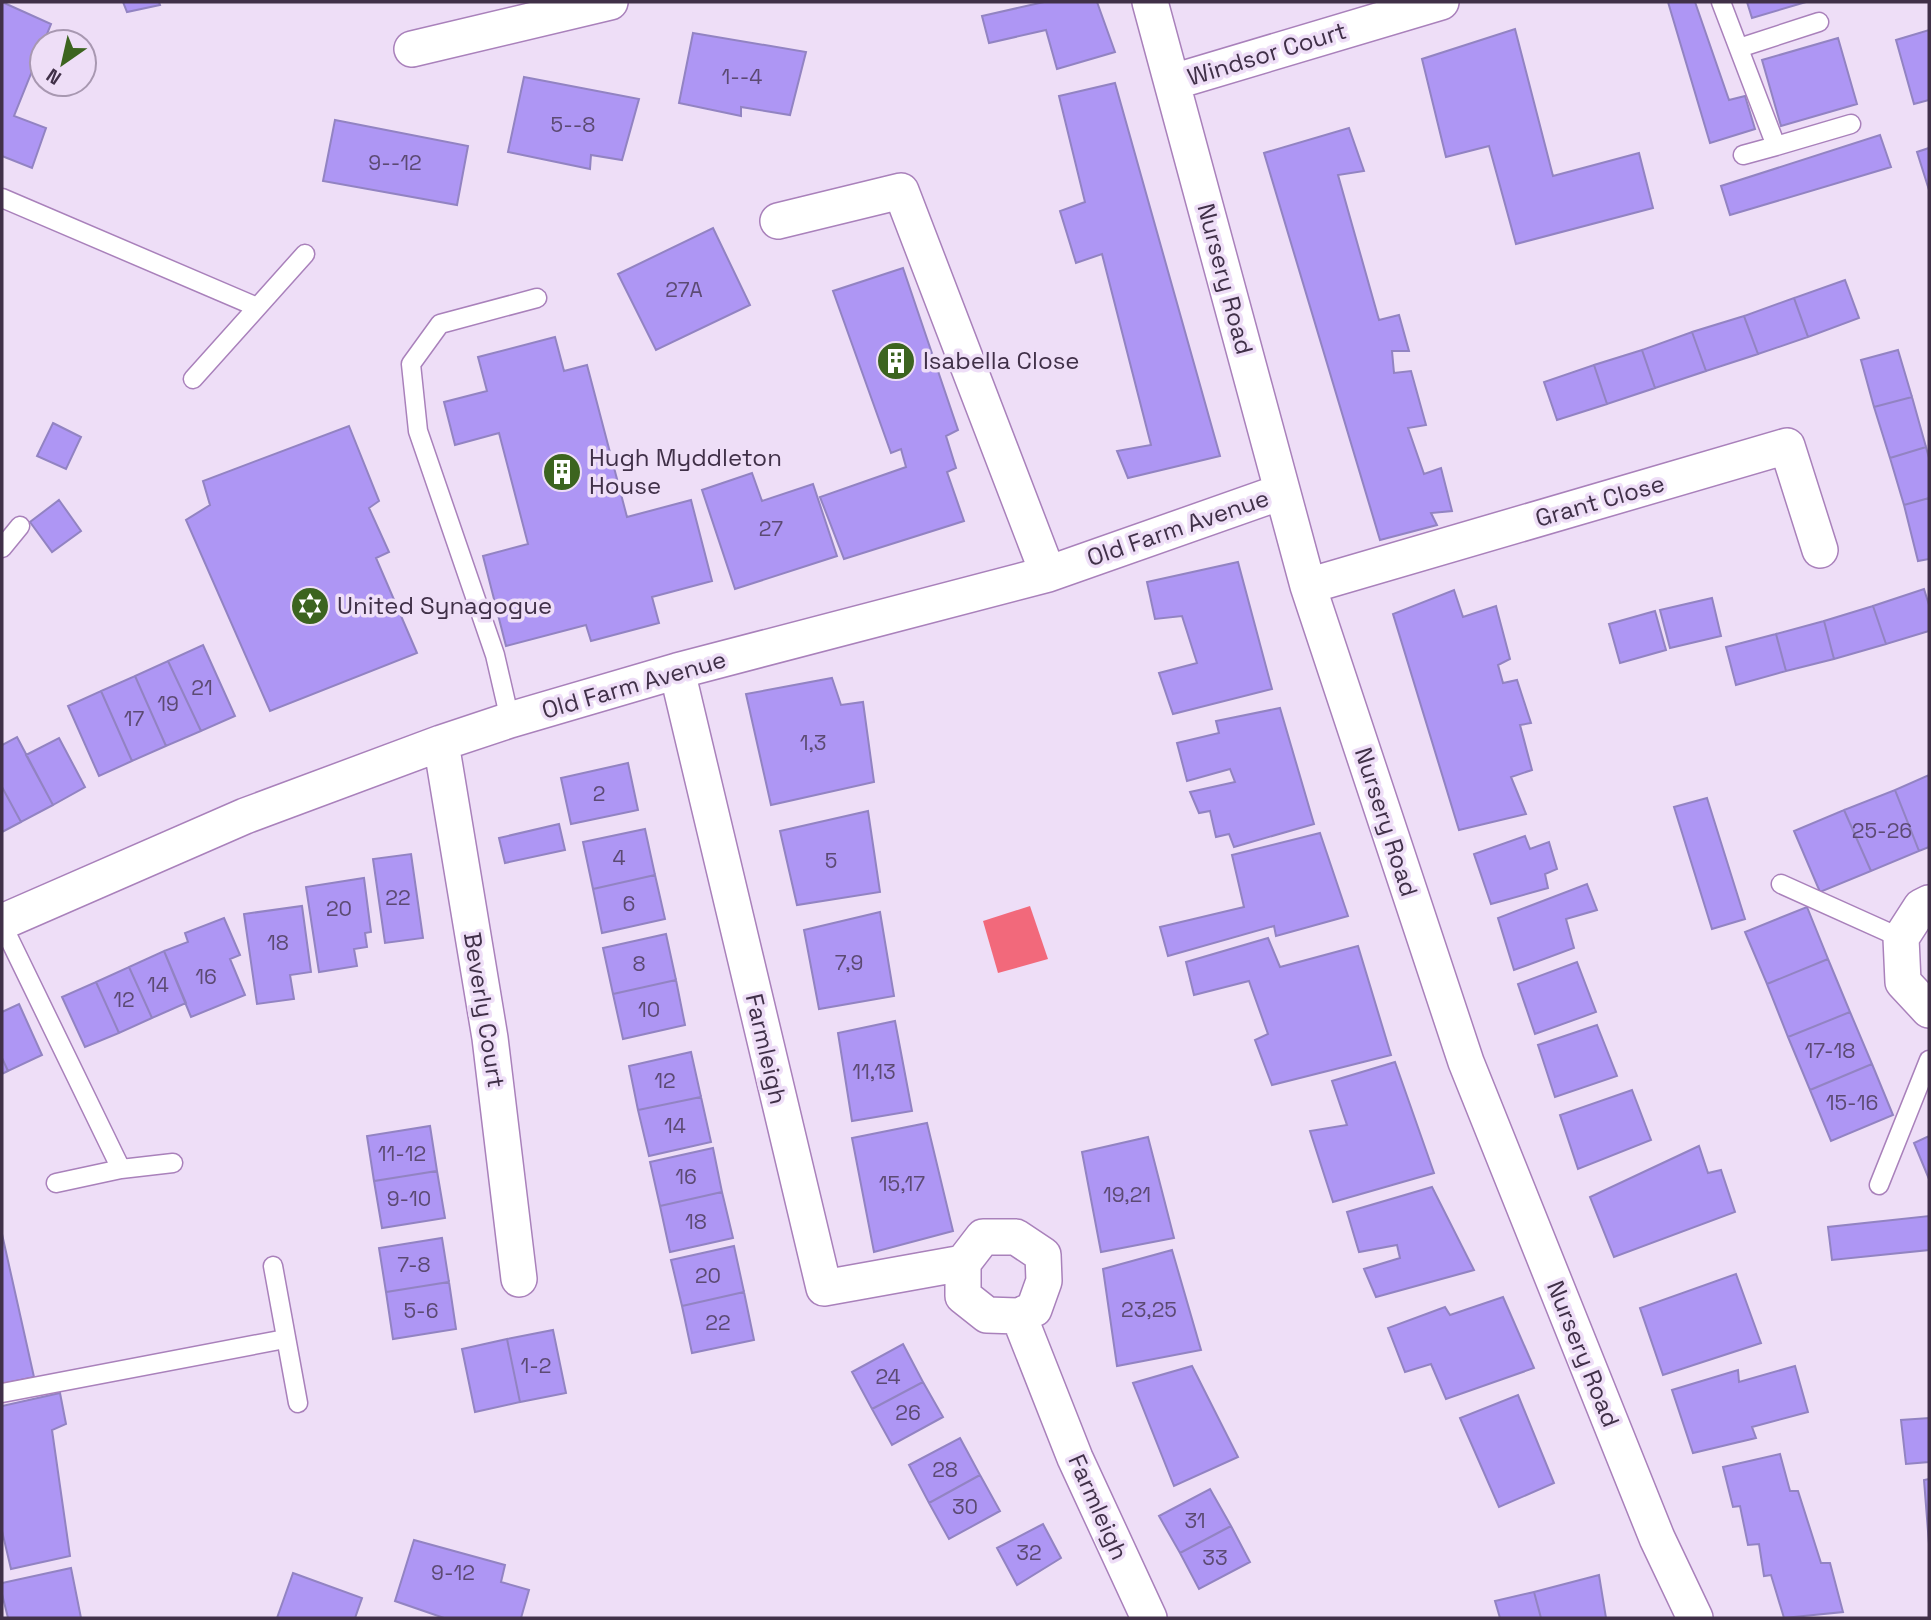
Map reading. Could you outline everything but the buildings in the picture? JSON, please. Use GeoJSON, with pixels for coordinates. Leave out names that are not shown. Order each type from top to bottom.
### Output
{"type":"FeatureCollection","features":[{"type":"Feature","properties":{"kind":"street"},"geometry":{"type":"LineString","coordinates":[[412,49],[610,2]]}},
{"type":"Feature","properties":{"kind":"street","name":"Nursery Road"},"geometry":{"type":"LineString","coordinates":[[1150,2],[1308,586],[1465,1062],[1657,1538],[1695,1618]]}},
{"type":"Feature","properties":{"kind":"street","name":"Windsor Court"},"geometry":{"type":"LineString","coordinates":[[1173,82],[1441,2]]}},
{"type":"Feature","properties":{"kind":"street"},"geometry":{"type":"LineString","coordinates":[[778,221],[901,191],[1048,574]]}},
{"type":"Feature","properties":{"kind":"street","name":"Grant Close"},"geometry":{"type":"LineString","coordinates":[[1308,586],[1787,446],[1820,550]]}},
{"type":"Feature","properties":{"kind":"street","name":"Old Farm Avenue"},"geometry":{"type":"LineString","coordinates":[[2,923],[245,816],[441,743],[677,671],[1048,574],[1281,492]]}},
{"type":"Feature","properties":{"kind":"street","name":"Farmleigh"},"geometry":{"type":"LineString","coordinates":[[677,671],[824,1288],[963,1264]]}},
{"type":"Feature","properties":{"kind":"street","name":"Beverly Court"},"geometry":{"type":"LineString","coordinates":[[441,743],[490,1038],[519,1279]]}},
{"type":"Feature","properties":{"kind":"street"},"geometry":{"type":"LineString","coordinates":[[1929,903],[1921,907],[1901,937],[1903,982],[1929,1010]]}},
{"type":"Feature","properties":{"kind":"street"},"geometry":{"type":"LineString","coordinates":[[983,1237],[1016,1237],[1043,1255],[1044,1281],[1034,1309],[1019,1316],[987,1315],[963,1296],[963,1264],[983,1237]]}},
{"type":"Feature","properties":{"kind":"street","name":"Farmleigh"},"geometry":{"type":"LineString","coordinates":[[1019,1316],[1075,1458],[1149,1618]]}},
{"type":"Feature","properties":{"kind":"lane"},"geometry":{"type":"LineString","coordinates":[[1721,2],[1776,146]]}},
{"type":"Feature","properties":{"kind":"lane"},"geometry":{"type":"LineString","coordinates":[[1739,48],[1819,22]]}},
{"type":"Feature","properties":{"kind":"lane"},"geometry":{"type":"LineString","coordinates":[[1743,155],[1852,124]]}},
{"type":"Feature","properties":{"kind":"lane"},"geometry":{"type":"LineString","coordinates":[[2,198],[257,307]]}},
{"type":"Feature","properties":{"kind":"lane"},"geometry":{"type":"LineString","coordinates":[[193,379],[305,254]]}},
{"type":"Feature","properties":{"kind":"lane"},"geometry":{"type":"LineString","coordinates":[[510,720],[495,656],[418,431],[411,364],[440,324],[537,298]]}},
{"type":"Feature","properties":{"kind":"lane"},"geometry":{"type":"LineString","coordinates":[[2,548],[20,526]]}},
{"type":"Feature","properties":{"kind":"lane"},"geometry":{"type":"LineString","coordinates":[[1781,884],[1901,937]]}},
{"type":"Feature","properties":{"kind":"lane"},"geometry":{"type":"LineString","coordinates":[[2,923],[121,1169]]}},
{"type":"Feature","properties":{"kind":"lane"},"geometry":{"type":"LineString","coordinates":[[1879,1185],[1929,1060]]}},
{"type":"Feature","properties":{"kind":"lane"},"geometry":{"type":"LineString","coordinates":[[55,1183],[121,1169],[173,1163]]}},
{"type":"Feature","properties":{"kind":"lane"},"geometry":{"type":"LineString","coordinates":[[273,1266],[298,1403]]}},
{"type":"Feature","properties":{"kind":"lane"},"geometry":{"type":"LineString","coordinates":[[2,1393],[285,1339]]}},
{"type":"Feature","properties":{"kind":"shaded area"},"geometry":{"type":"Polygon","coordinates":[[[1030,906],[1048,959],[998,973],[983,921],[1030,906]]]}},
{"type":"Feature","properties":{"kind":"place","name":"Isabella Close"},"geometry":{"type":"Point","coordinates":[896,361]}},
{"type":"Feature","properties":{"kind":"place","name":"Hugh Myddleton House"},"geometry":{"type":"Point","coordinates":[562,472]}},
{"type":"Feature","properties":{"kind":"place","name":"United Synagogue"},"geometry":{"type":"Point","coordinates":[310,606]}}]}
